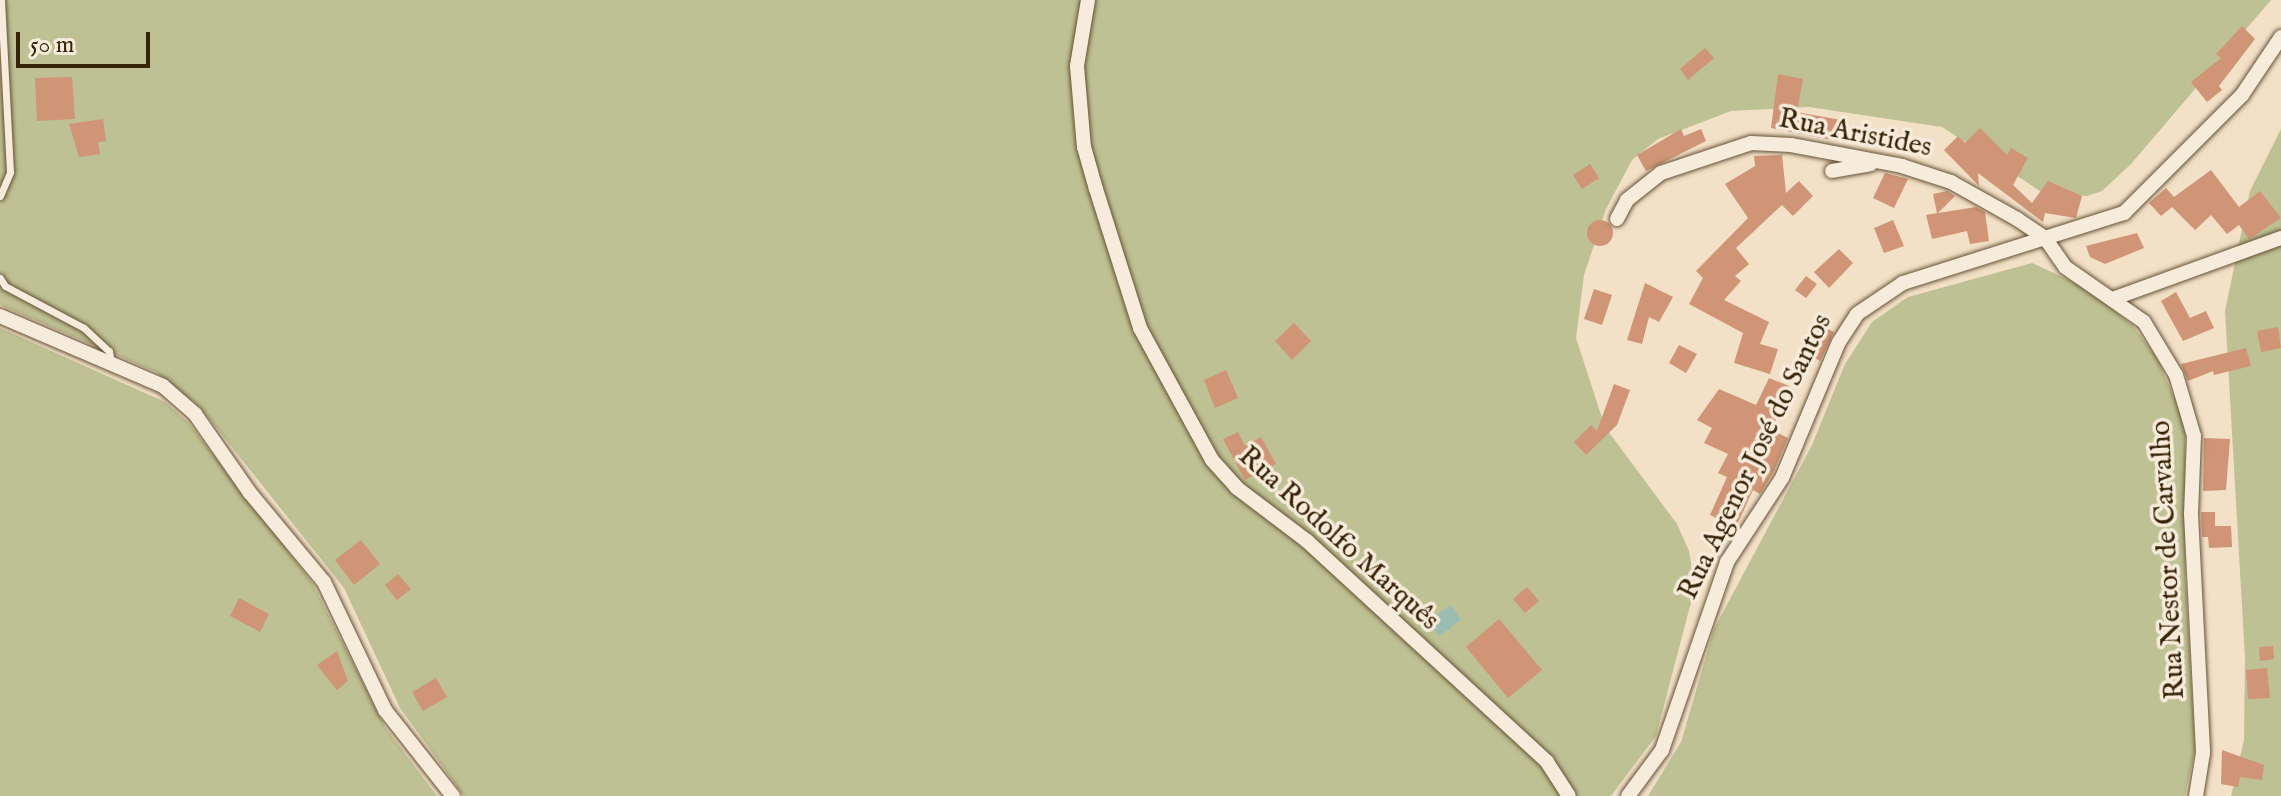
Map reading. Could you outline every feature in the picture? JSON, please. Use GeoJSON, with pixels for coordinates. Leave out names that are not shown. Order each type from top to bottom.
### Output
{"type":"FeatureCollection","features":[{"type":"Feature","properties":{"kind":"street","name":"Rua Rodolfo Marquês"},"geometry":{"type":"LineString","coordinates":[[1088,0],[1077,66],[1084,147],[1140,328],[1212,460],[1249,499],[1307,541],[1547,762],[1569,796]]}},
{"type":"Feature","properties":{"kind":"street","name":"Rua Agenor José do Santos"},"geometry":{"type":"LineString","coordinates":[[1628,796],[1662,750],[1727,562],[1782,478],[1839,342],[1857,314],[1903,283],[2113,219],[2133,205],[2242,95],[2281,37]]}},
{"type":"Feature","properties":{"kind":"street","name":"Rua Aristides"},"geometry":{"type":"LineString","coordinates":[[1617,219],[1627,200],[1650,180],[1735,146],[1765,141],[1879,162],[1951,182],[2045,238]]}},
{"type":"Feature","properties":{"kind":"street"},"geometry":{"type":"LineString","coordinates":[[1832,171],[1879,162]]}},
{"type":"Feature","properties":{"kind":"street","name":"Rua Nestor de Carvalho"},"geometry":{"type":"LineString","coordinates":[[2045,238],[2055,259],[2115,298],[2161,345],[2192,419],[2203,753],[2196,796]]}},
{"type":"Feature","properties":{"kind":"street"},"geometry":{"type":"LineString","coordinates":[[2115,298],[2281,238]]}},
{"type":"Feature","properties":{"kind":"street"},"geometry":{"type":"LineString","coordinates":[[0,316],[112,367],[163,386],[206,427],[250,493],[324,582],[385,710],[453,796]]}},
{"type":"Feature","properties":{"kind":"lane"},"geometry":{"type":"LineString","coordinates":[[0,196],[10,172],[1,0]]}},
{"type":"Feature","properties":{"kind":"lane"},"geometry":{"type":"LineString","coordinates":[[0,278],[5,286],[84,328],[109,351],[112,367]]}},
{"type":"Feature","properties":{"kind":"green space"},"geometry":{"type":"Polygon","coordinates":[[[0,0],[2271,0],[2131,164],[2102,191],[2087,196],[2043,193],[1942,127],[1809,107],[1731,111],[1658,139],[1632,160],[1606,209],[1584,275],[1576,338],[1605,427],[1677,524],[1689,551],[1695,587],[1656,736],[1611,796],[464,796],[400,708],[344,588],[200,407],[156,372],[0,305],[0,0]]]}},
{"type":"Feature","properties":{"kind":"green space"},"geometry":{"type":"Polygon","coordinates":[[[2281,129],[2281,796],[2231,796],[2244,740],[2245,658],[2225,311],[2250,191],[2281,129]]]}},
{"type":"Feature","properties":{"kind":"green space"},"geometry":{"type":"Polygon","coordinates":[[[2032,263],[2084,287],[2133,326],[2157,358],[2185,423],[2185,574],[2195,748],[2185,796],[1648,796],[1681,742],[1714,629],[1812,445],[1845,364],[1872,322],[1908,297],[2032,263]]]}},
{"type":"Feature","properties":{"kind":"green space"},"geometry":{"type":"Polygon","coordinates":[[[0,328],[165,402],[188,422],[313,584],[385,727],[437,796],[0,796],[0,328]]]}},
{"type":"Feature","properties":{"kind":"water"},"geometry":{"type":"Polygon","coordinates":[[[1451,605],[1461,620],[1439,636],[1428,621],[1451,605]]]}},
{"type":"Feature","properties":{"kind":"building"},"geometry":{"type":"Polygon","coordinates":[[[2242,26],[2255,39],[2219,86],[2222,90],[2207,102],[2191,82],[2221,58],[2216,54],[2242,26]]]}},
{"type":"Feature","properties":{"kind":"building"},"geometry":{"type":"Polygon","coordinates":[[[1705,48],[1714,58],[1688,80],[1680,69],[1705,48]]]}},
{"type":"Feature","properties":{"kind":"building"},"geometry":{"type":"Polygon","coordinates":[[[1778,74],[1803,79],[1797,112],[1841,120],[1837,141],[1771,128],[1778,74]]]}},
{"type":"Feature","properties":{"kind":"building"},"geometry":{"type":"Polygon","coordinates":[[[72,77],[75,119],[37,121],[35,78],[72,77]]]}},
{"type":"Feature","properties":{"kind":"building"},"geometry":{"type":"Polygon","coordinates":[[[103,119],[106,141],[98,142],[100,154],[79,157],[69,124],[103,119]]]}},
{"type":"Feature","properties":{"kind":"building"},"geometry":{"type":"Polygon","coordinates":[[[1980,128],[2007,155],[2011,148],[2028,158],[2013,185],[2032,203],[2048,181],[2082,196],[2076,218],[2045,213],[2043,222],[1978,173],[1979,186],[1944,150],[1958,136],[1965,143],[1980,128]]]}},
{"type":"Feature","properties":{"kind":"building"},"geometry":{"type":"Polygon","coordinates":[[[1681,129],[1684,136],[1701,129],[1706,141],[1646,171],[1637,155],[1681,129]]]}},
{"type":"Feature","properties":{"kind":"building"},"geometry":{"type":"Polygon","coordinates":[[[1782,155],[1786,193],[1799,181],[1813,196],[1793,216],[1782,205],[1736,248],[1749,264],[1735,276],[1741,281],[1724,300],[1769,322],[1760,344],[1778,349],[1770,374],[1734,363],[1743,333],[1689,304],[1703,278],[1696,271],[1748,218],[1725,184],[1755,166],[1754,156],[1782,155]]]}},
{"type":"Feature","properties":{"kind":"building"},"geometry":{"type":"Polygon","coordinates":[[[1590,164],[1599,178],[1582,189],[1573,175],[1590,164]]]}},
{"type":"Feature","properties":{"kind":"building"},"geometry":{"type":"Polygon","coordinates":[[[2211,170],[2239,207],[2260,191],[2281,218],[2249,239],[2239,225],[2227,234],[2211,215],[2195,230],[2172,207],[2161,216],[2149,203],[2166,188],[2174,197],[2211,170]]]}},
{"type":"Feature","properties":{"kind":"building"},"geometry":{"type":"Polygon","coordinates":[[[1885,173],[1908,179],[1894,208],[1873,198],[1885,173]]]}},
{"type":"Feature","properties":{"kind":"building"},"geometry":{"type":"Polygon","coordinates":[[[1947,191],[1955,196],[1938,213],[1976,207],[1985,212],[1989,241],[1970,244],[1967,231],[1932,239],[1926,215],[1937,213],[1933,194],[1947,191]]]}},
{"type":"Feature","properties":{"kind":"building"},"geometry":{"type":"Polygon","coordinates":[[[1600,220],[1609,224],[1613,233],[1609,242],[1600,246],[1591,242],[1587,233],[1591,224],[1600,220]]]}},
{"type":"Feature","properties":{"kind":"building"},"geometry":{"type":"Polygon","coordinates":[[[1893,220],[1904,246],[1884,253],[1874,228],[1893,220]]]}},
{"type":"Feature","properties":{"kind":"building"},"geometry":{"type":"Polygon","coordinates":[[[2137,233],[2144,248],[2105,264],[2090,257],[2086,246],[2137,233]]]}},
{"type":"Feature","properties":{"kind":"building"},"geometry":{"type":"Polygon","coordinates":[[[1839,249],[1853,263],[1829,288],[1814,272],[1839,249]]]}},
{"type":"Feature","properties":{"kind":"building"},"geometry":{"type":"Polygon","coordinates":[[[1806,276],[1817,284],[1806,298],[1795,290],[1806,276]]]}},
{"type":"Feature","properties":{"kind":"building"},"geometry":{"type":"Polygon","coordinates":[[[1645,283],[1673,297],[1659,322],[1649,317],[1642,344],[1627,340],[1645,283]]]}},
{"type":"Feature","properties":{"kind":"building"},"geometry":{"type":"Polygon","coordinates":[[[1594,289],[1612,295],[1602,325],[1584,319],[1594,289]]]}},
{"type":"Feature","properties":{"kind":"building"},"geometry":{"type":"Polygon","coordinates":[[[2176,292],[2190,318],[2206,311],[2214,328],[2183,341],[2161,301],[2176,292]]]}},
{"type":"Feature","properties":{"kind":"building"},"geometry":{"type":"Polygon","coordinates":[[[1813,322],[1834,332],[1820,361],[1799,350],[1813,322]]]}},
{"type":"Feature","properties":{"kind":"building"},"geometry":{"type":"Polygon","coordinates":[[[1294,323],[1311,341],[1292,360],[1275,341],[1294,323]]]}},
{"type":"Feature","properties":{"kind":"building"},"geometry":{"type":"Polygon","coordinates":[[[2278,327],[2281,348],[2261,352],[2257,331],[2278,327]]]}},
{"type":"Feature","properties":{"kind":"building"},"geometry":{"type":"Polygon","coordinates":[[[1679,345],[1697,354],[1686,373],[1669,363],[1679,345]]]}},
{"type":"Feature","properties":{"kind":"building"},"geometry":{"type":"Polygon","coordinates":[[[2246,348],[2251,366],[2214,375],[2213,371],[2188,381],[2181,364],[2246,348]]]}},
{"type":"Feature","properties":{"kind":"building"},"geometry":{"type":"Polygon","coordinates":[[[1226,370],[1238,398],[1215,408],[1204,380],[1226,370]]]}},
{"type":"Feature","properties":{"kind":"building"},"geometry":{"type":"Polygon","coordinates":[[[1769,378],[1789,386],[1772,430],[1788,438],[1773,473],[1760,494],[1753,490],[1736,527],[1710,515],[1727,477],[1718,473],[1728,454],[1704,443],[1712,428],[1697,420],[1719,389],[1756,405],[1769,378]]]}},
{"type":"Feature","properties":{"kind":"building"},"geometry":{"type":"Polygon","coordinates":[[[1614,384],[1630,390],[1617,425],[1586,455],[1574,442],[1591,425],[1597,431],[1614,384]]]}},
{"type":"Feature","properties":{"kind":"building"},"geometry":{"type":"Polygon","coordinates":[[[1238,432],[1245,446],[1261,437],[1276,464],[1245,480],[1223,439],[1238,432]]]}},
{"type":"Feature","properties":{"kind":"building"},"geometry":{"type":"Polygon","coordinates":[[[2204,438],[2230,439],[2226,490],[2203,491],[2204,438]]]}},
{"type":"Feature","properties":{"kind":"building"},"geometry":{"type":"Polygon","coordinates":[[[2201,512],[2215,512],[2215,526],[2231,526],[2232,547],[2209,548],[2208,537],[2202,537],[2201,512]]]}},
{"type":"Feature","properties":{"kind":"building"},"geometry":{"type":"Polygon","coordinates":[[[361,540],[380,564],[354,585],[335,560],[361,540]]]}},
{"type":"Feature","properties":{"kind":"building"},"geometry":{"type":"Polygon","coordinates":[[[398,574],[411,589],[397,600],[385,585],[398,574]]]}},
{"type":"Feature","properties":{"kind":"building"},"geometry":{"type":"Polygon","coordinates":[[[1527,587],[1539,601],[1525,613],[1513,599],[1527,587]]]}},
{"type":"Feature","properties":{"kind":"building"},"geometry":{"type":"Polygon","coordinates":[[[239,598],[269,614],[260,632],[230,616],[239,598]]]}},
{"type":"Feature","properties":{"kind":"building"},"geometry":{"type":"Polygon","coordinates":[[[1499,619],[1542,670],[1508,698],[1466,647],[1499,619]]]}},
{"type":"Feature","properties":{"kind":"building"},"geometry":{"type":"Polygon","coordinates":[[[2273,646],[2274,659],[2260,661],[2259,647],[2273,646]]]}},
{"type":"Feature","properties":{"kind":"building"},"geometry":{"type":"Polygon","coordinates":[[[337,651],[348,681],[337,690],[317,665],[337,651]]]}},
{"type":"Feature","properties":{"kind":"building"},"geometry":{"type":"Polygon","coordinates":[[[2267,668],[2270,698],[2248,699],[2246,670],[2267,668]]]}},
{"type":"Feature","properties":{"kind":"building"},"geometry":{"type":"Polygon","coordinates":[[[436,678],[447,697],[423,711],[412,692],[436,678]]]}},
{"type":"Feature","properties":{"kind":"building"},"geometry":{"type":"Polygon","coordinates":[[[2222,750],[2264,765],[2262,780],[2240,777],[2238,787],[2221,784],[2222,750]]]}}]}
